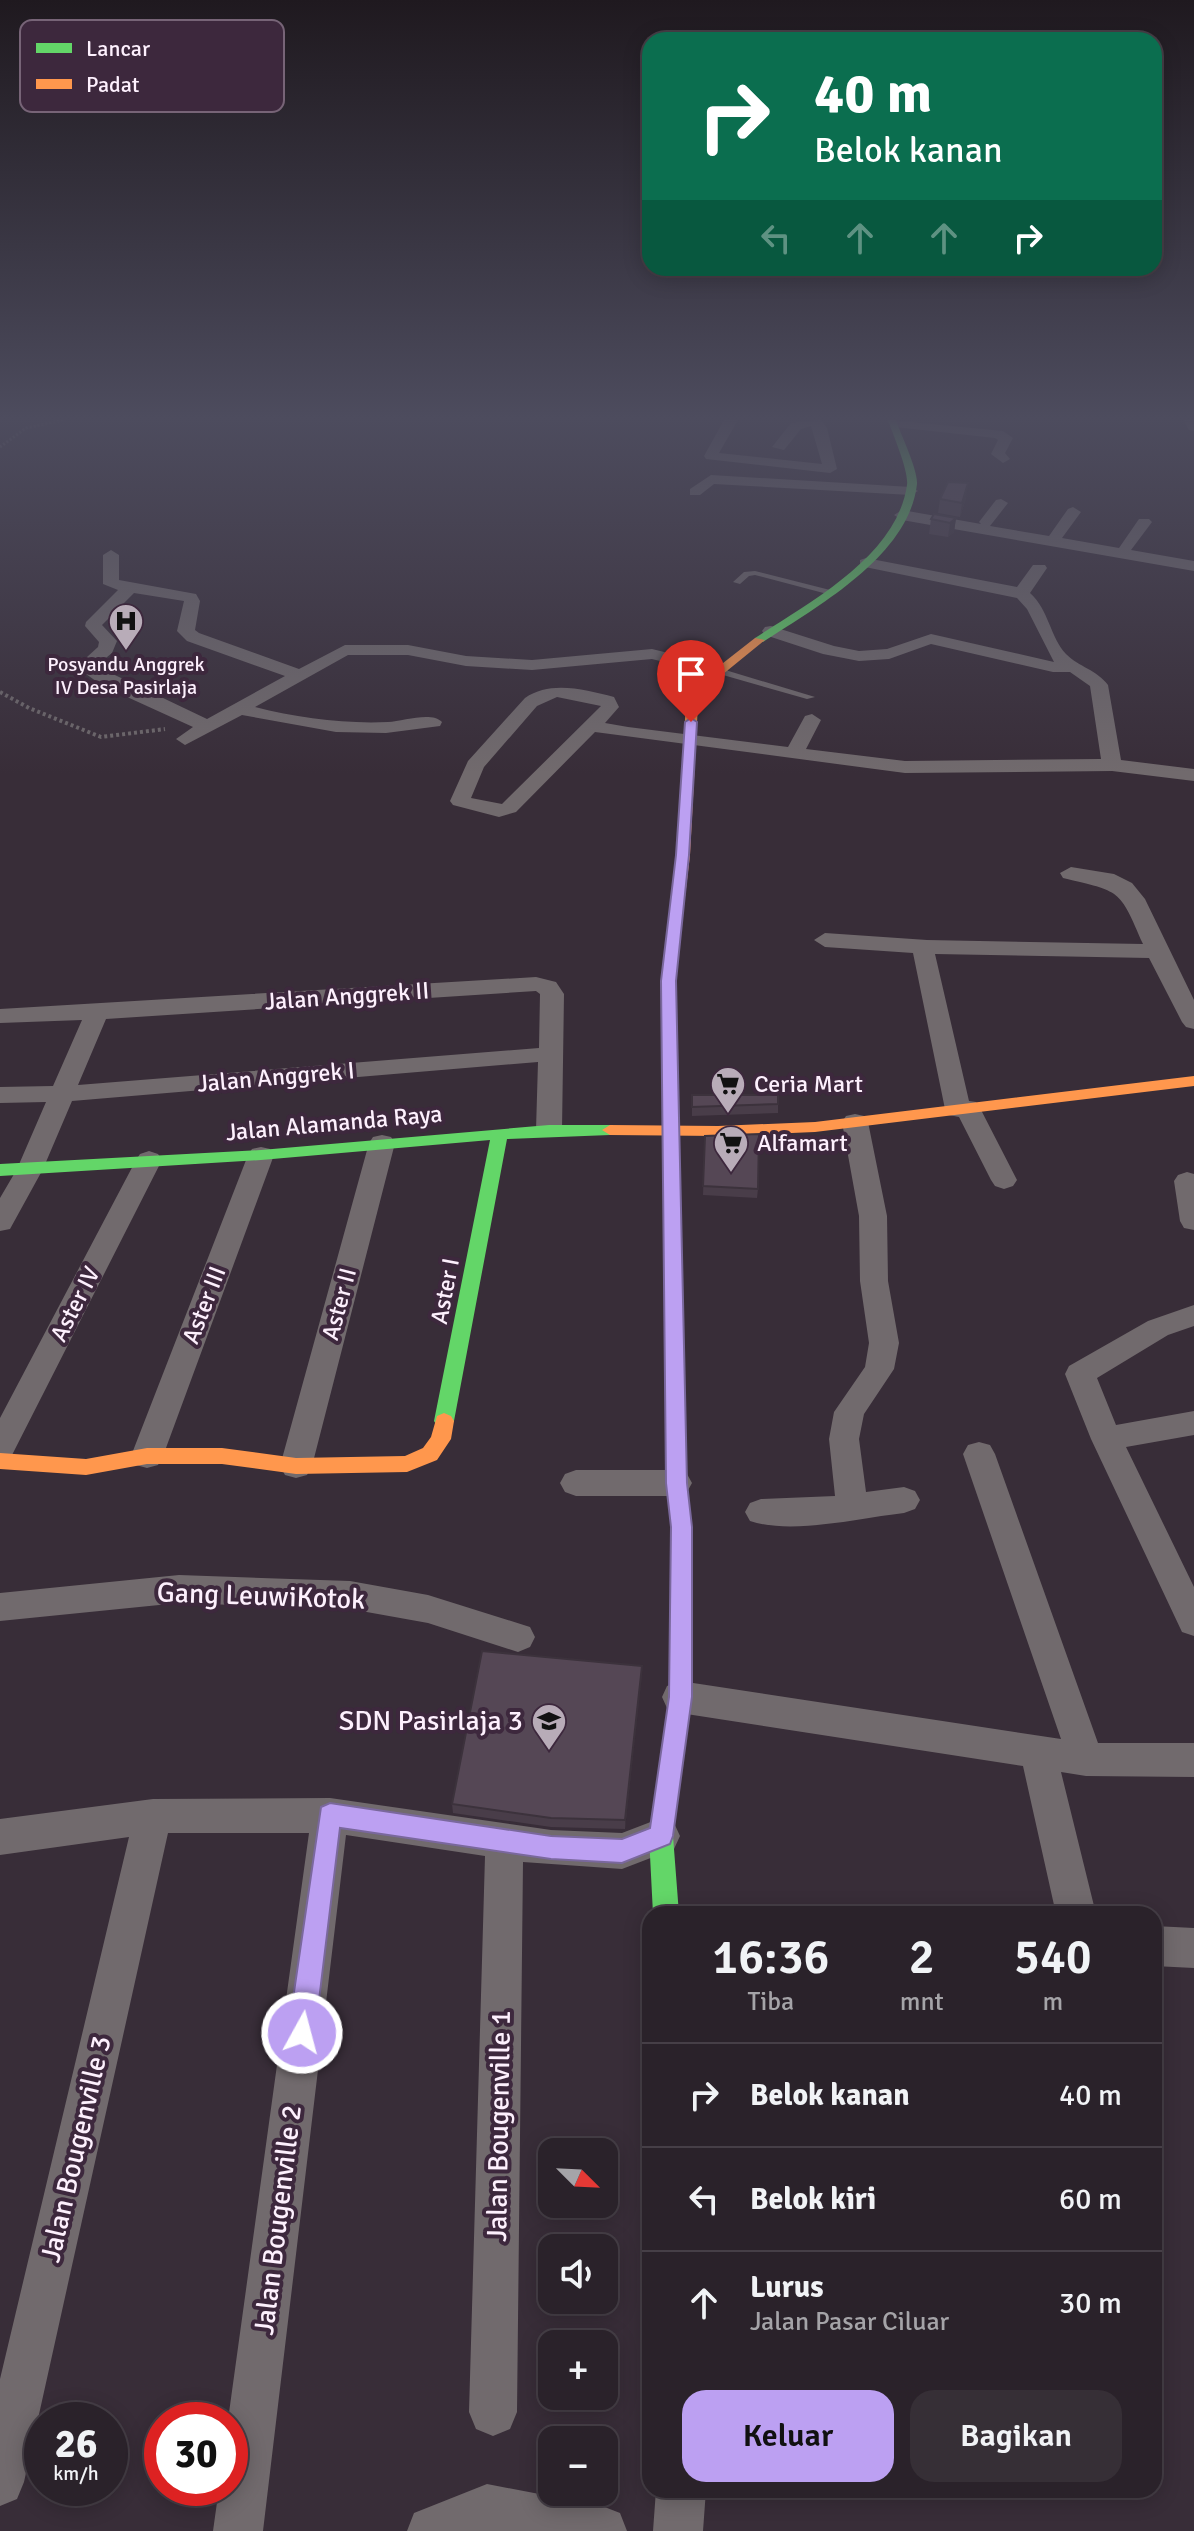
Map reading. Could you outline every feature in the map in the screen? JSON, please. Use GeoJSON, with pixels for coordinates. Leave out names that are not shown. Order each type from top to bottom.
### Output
{"type":"FeatureCollection","features":[{"type":"Feature","properties":{"kind":"street"},"geometry":{"type":"LineString","coordinates":[[665,1906],[661,1836],[680,1697],[681,1527],[676,1483],[668,981],[683,855],[692,704],[698,692],[719,671],[771,631],[831,593],[866,563],[888,538]]}},
{"type":"Feature","properties":{"kind":"street"},"geometry":{"type":"LineString","coordinates":[[1051,538],[1194,566]]}},
{"type":"Feature","properties":{"kind":"street"},"geometry":{"type":"LineString","coordinates":[[1074,538],[1194,559]]}},
{"type":"Feature","properties":{"kind":"street"},"geometry":{"type":"LineString","coordinates":[[1126,547],[1132,538]]}},
{"type":"Feature","properties":{"kind":"street"},"geometry":{"type":"LineString","coordinates":[[111,555],[111,584],[190,597],[192,601],[186,631],[193,637],[300,675]]}},
{"type":"Feature","properties":{"kind":"street"},"geometry":{"type":"LineString","coordinates":[[866,563],[1021,594],[1044,621],[1057,654],[1092,675],[1099,685],[1112,765]]}},
{"type":"Feature","properties":{"kind":"street"},"geometry":{"type":"LineString","coordinates":[[1021,594],[1039,568]]}},
{"type":"Feature","properties":{"kind":"street"},"geometry":{"type":"LineString","coordinates":[[128,589],[94,622],[93,626],[108,641],[106,649],[85,667],[109,682],[201,724]]}},
{"type":"Feature","properties":{"kind":"street"},"geometry":{"type":"LineString","coordinates":[[771,631],[858,656],[891,654],[919,639],[931,639],[1053,667],[1075,667]]}},
{"type":"Feature","properties":{"kind":"street"},"geometry":{"type":"LineString","coordinates":[[185,739],[201,724],[240,709],[345,650],[359,648],[408,650],[466,661],[532,665],[652,654],[719,671]]}},
{"type":"Feature","properties":{"kind":"street"},"geometry":{"type":"LineString","coordinates":[[557,692],[608,701],[610,707],[592,726],[505,810],[459,800],[475,765],[531,702],[541,695],[557,692]]}},
{"type":"Feature","properties":{"kind":"street"},"geometry":{"type":"LineString","coordinates":[[240,709],[281,721],[397,729],[433,722]]}},
{"type":"Feature","properties":{"kind":"street"},"geometry":{"type":"LineString","coordinates":[[794,753],[812,720]]}},
{"type":"Feature","properties":{"kind":"street"},"geometry":{"type":"LineString","coordinates":[[592,726],[905,767],[1112,765],[1194,775]]}},
{"type":"Feature","properties":{"kind":"street"},"geometry":{"type":"LineString","coordinates":[[1071,873],[1106,879],[1124,888],[1137,904],[1157,951],[1194,1022]]}},
{"type":"Feature","properties":{"kind":"street"},"geometry":{"type":"LineString","coordinates":[[825,940],[927,947],[1157,951]]}},
{"type":"Feature","properties":{"kind":"street"},"geometry":{"type":"LineString","coordinates":[[927,947],[924,954],[962,1109],[1004,1180]]}},
{"type":"Feature","properties":{"kind":"street","name":"Jalan Anggrek II"},"geometry":{"type":"LineString","coordinates":[[0,1016],[536,984],[548,987],[552,994],[549,1130]]}},
{"type":"Feature","properties":{"kind":"street"},"geometry":{"type":"LineString","coordinates":[[0,1222],[30,1169],[97,1012]]}},
{"type":"Feature","properties":{"kind":"street","name":"Jalan Anggrek I"},"geometry":{"type":"LineString","coordinates":[[0,1095],[64,1094],[552,1054]]}},
{"type":"Feature","properties":{"kind":"street","name":"Jalan Alamanda Raya"},"geometry":{"type":"LineString","coordinates":[[0,1170],[261,1155],[549,1130],[718,1131],[855,1122],[1194,1081]]}},
{"type":"Feature","properties":{"kind":"street"},"geometry":{"type":"LineString","coordinates":[[852,1507],[844,1439],[849,1412],[879,1369],[884,1343],[874,1281],[873,1216],[855,1122]]}},
{"type":"Feature","properties":{"kind":"street","name":"Aster I"},"geometry":{"type":"LineString","coordinates":[[296,1466],[407,1464],[430,1454],[441,1439],[500,1133]]}},
{"type":"Feature","properties":{"kind":"street","name":"Aster II"},"geometry":{"type":"LineString","coordinates":[[296,1466],[382,1143]]}},
{"type":"Feature","properties":{"kind":"street","name":"Aster III"},"geometry":{"type":"LineString","coordinates":[[147,1456],[261,1155]]}},
{"type":"Feature","properties":{"kind":"street","name":"Aster IV"},"geometry":{"type":"LineString","coordinates":[[0,1448],[149,1160]]}},
{"type":"Feature","properties":{"kind":"street"},"geometry":{"type":"LineString","coordinates":[[1187,1181],[1194,1221]]}},
{"type":"Feature","properties":{"kind":"street"},"geometry":{"type":"LineString","coordinates":[[1194,1315],[1158,1328],[1080,1374],[1106,1439],[1194,1622]]}},
{"type":"Feature","properties":{"kind":"street"},"geometry":{"type":"LineString","coordinates":[[1106,1439],[1194,1423]]}},
{"type":"Feature","properties":{"kind":"street"},"geometry":{"type":"LineString","coordinates":[[979,1454],[1086,1759]]}},
{"type":"Feature","properties":{"kind":"street"},"geometry":{"type":"LineString","coordinates":[[0,1461],[86,1467],[147,1456],[222,1456],[296,1466]]}},
{"type":"Feature","properties":{"kind":"street"},"geometry":{"type":"LineString","coordinates":[[576,1483],[676,1483]]}},
{"type":"Feature","properties":{"kind":"street"},"geometry":{"type":"LineString","coordinates":[[761,1512],[809,1512],[904,1500]]}},
{"type":"Feature","properties":{"kind":"street","name":"Gang LeuwiKotok"},"geometry":{"type":"LineString","coordinates":[[0,1607],[179,1589],[350,1595],[428,1609],[518,1637]]}},
{"type":"Feature","properties":{"kind":"street"},"geometry":{"type":"LineString","coordinates":[[680,1697],[1086,1759],[1194,1760]]}},
{"type":"Feature","properties":{"kind":"street"},"geometry":{"type":"LineString","coordinates":[[1038,1752],[1074,1906]]}},
{"type":"Feature","properties":{"kind":"street"},"geometry":{"type":"LineString","coordinates":[[0,1837],[153,1816],[330,1815],[551,1848],[622,1851],[661,1836]]}},
{"type":"Feature","properties":{"kind":"street","name":"Jalan Bougenville 2"},"geometry":{"type":"LineString","coordinates":[[238,2531],[330,1815]]}},
{"type":"Feature","properties":{"kind":"street","name":"Jalan Bougenville 3"},"geometry":{"type":"LineString","coordinates":[[0,2482],[153,1816]]}},
{"type":"Feature","properties":{"kind":"street","name":"Jalan Bougenville 1"},"geometry":{"type":"LineString","coordinates":[[493,2412],[504,1840]]}},
{"type":"Feature","properties":{"kind":"street"},"geometry":{"type":"LineString","coordinates":[[1162,1946],[1194,1948]]}},
{"type":"Feature","properties":{"kind":"street"},"geometry":{"type":"LineString","coordinates":[[678,2531],[680,2498]]}},
{"type":"Feature","properties":{"kind":"street"},"geometry":{"type":"LineString","coordinates":[[432,2531],[487,2509],[602,2531]]}},
{"type":"Feature","properties":{"kind":"lane"},"geometry":{"type":"LineString","coordinates":[[737,582],[747,574],[755,573],[831,593]]}},
{"type":"Feature","properties":{"kind":"lane"},"geometry":{"type":"LineString","coordinates":[[719,671],[810,697]]}},
{"type":"Feature","properties":{"kind":"path"},"geometry":{"type":"LineString","coordinates":[[0,692],[29,708],[101,737],[201,724]]}},
{"type":"Feature","properties":{"kind":"building"},"geometry":{"type":"Polygon","coordinates":[[[692,1095],[778,1095],[778,1104],[692,1107],[692,1095]]]}},
{"type":"Feature","properties":{"kind":"building","name":"Alfamart"},"geometry":{"type":"Polygon","coordinates":[[[759,1134],[758,1189],[703,1186],[705,1136],[759,1134]]]}},
{"type":"Feature","properties":{"kind":"building","name":"SDN Pasirlaja 3"},"geometry":{"type":"Polygon","coordinates":[[[482,1651],[642,1666],[625,1820],[551,1818],[452,1804],[482,1651]]]}},
{"type":"Feature","properties":{"kind":"traffic: fast"},"geometry":{"type":"LineString","coordinates":[[759,640],[834,591],[888,538]]}},
{"type":"Feature","properties":{"kind":"traffic: fast"},"geometry":{"type":"LineString","coordinates":[[665,1906],[661,1836],[680,1697],[681,1527],[676,1483],[670,1081]]}},
{"type":"Feature","properties":{"kind":"traffic: fast"},"geometry":{"type":"LineString","coordinates":[[0,1170],[261,1155],[549,1130],[610,1130]]}},
{"type":"Feature","properties":{"kind":"traffic: fast"},"geometry":{"type":"LineString","coordinates":[[444,1421],[500,1133]]}},
{"type":"Feature","properties":{"kind":"traffic: slow"},"geometry":{"type":"LineString","coordinates":[[670,1081],[668,981],[683,855],[692,704],[713,676],[759,640]]}},
{"type":"Feature","properties":{"kind":"traffic: slow"},"geometry":{"type":"LineString","coordinates":[[610,1130],[718,1131],[815,1127],[1194,1081]]}},
{"type":"Feature","properties":{"kind":"traffic: slow"},"geometry":{"type":"LineString","coordinates":[[0,1461],[86,1467],[147,1456],[222,1456],[296,1466],[407,1464],[430,1454],[441,1439],[444,1421]]}},
{"type":"Feature","properties":{"kind":"place","name":"Posyandu Anggrek IV Desa Pasirlaja"},"geometry":{"type":"Point","coordinates":[126,652]}},
{"type":"Feature","properties":{"kind":"place","name":"Ceria Mart"},"geometry":{"type":"Point","coordinates":[728,1115]}},
{"type":"Feature","properties":{"kind":"place","name":"Alfamart"},"geometry":{"type":"Point","coordinates":[731,1174]}},
{"type":"Feature","properties":{"kind":"place","name":"SDN Pasirlaja 3"},"geometry":{"type":"Point","coordinates":[549,1752]}},
{"type":"Feature","properties":{"kind":"route"},"geometry":{"type":"LineString","coordinates":[[302,2033],[330,1815],[551,1848],[622,1851],[661,1836],[680,1697],[681,1527],[676,1483],[668,981],[683,855],[691,722]]}}]}
